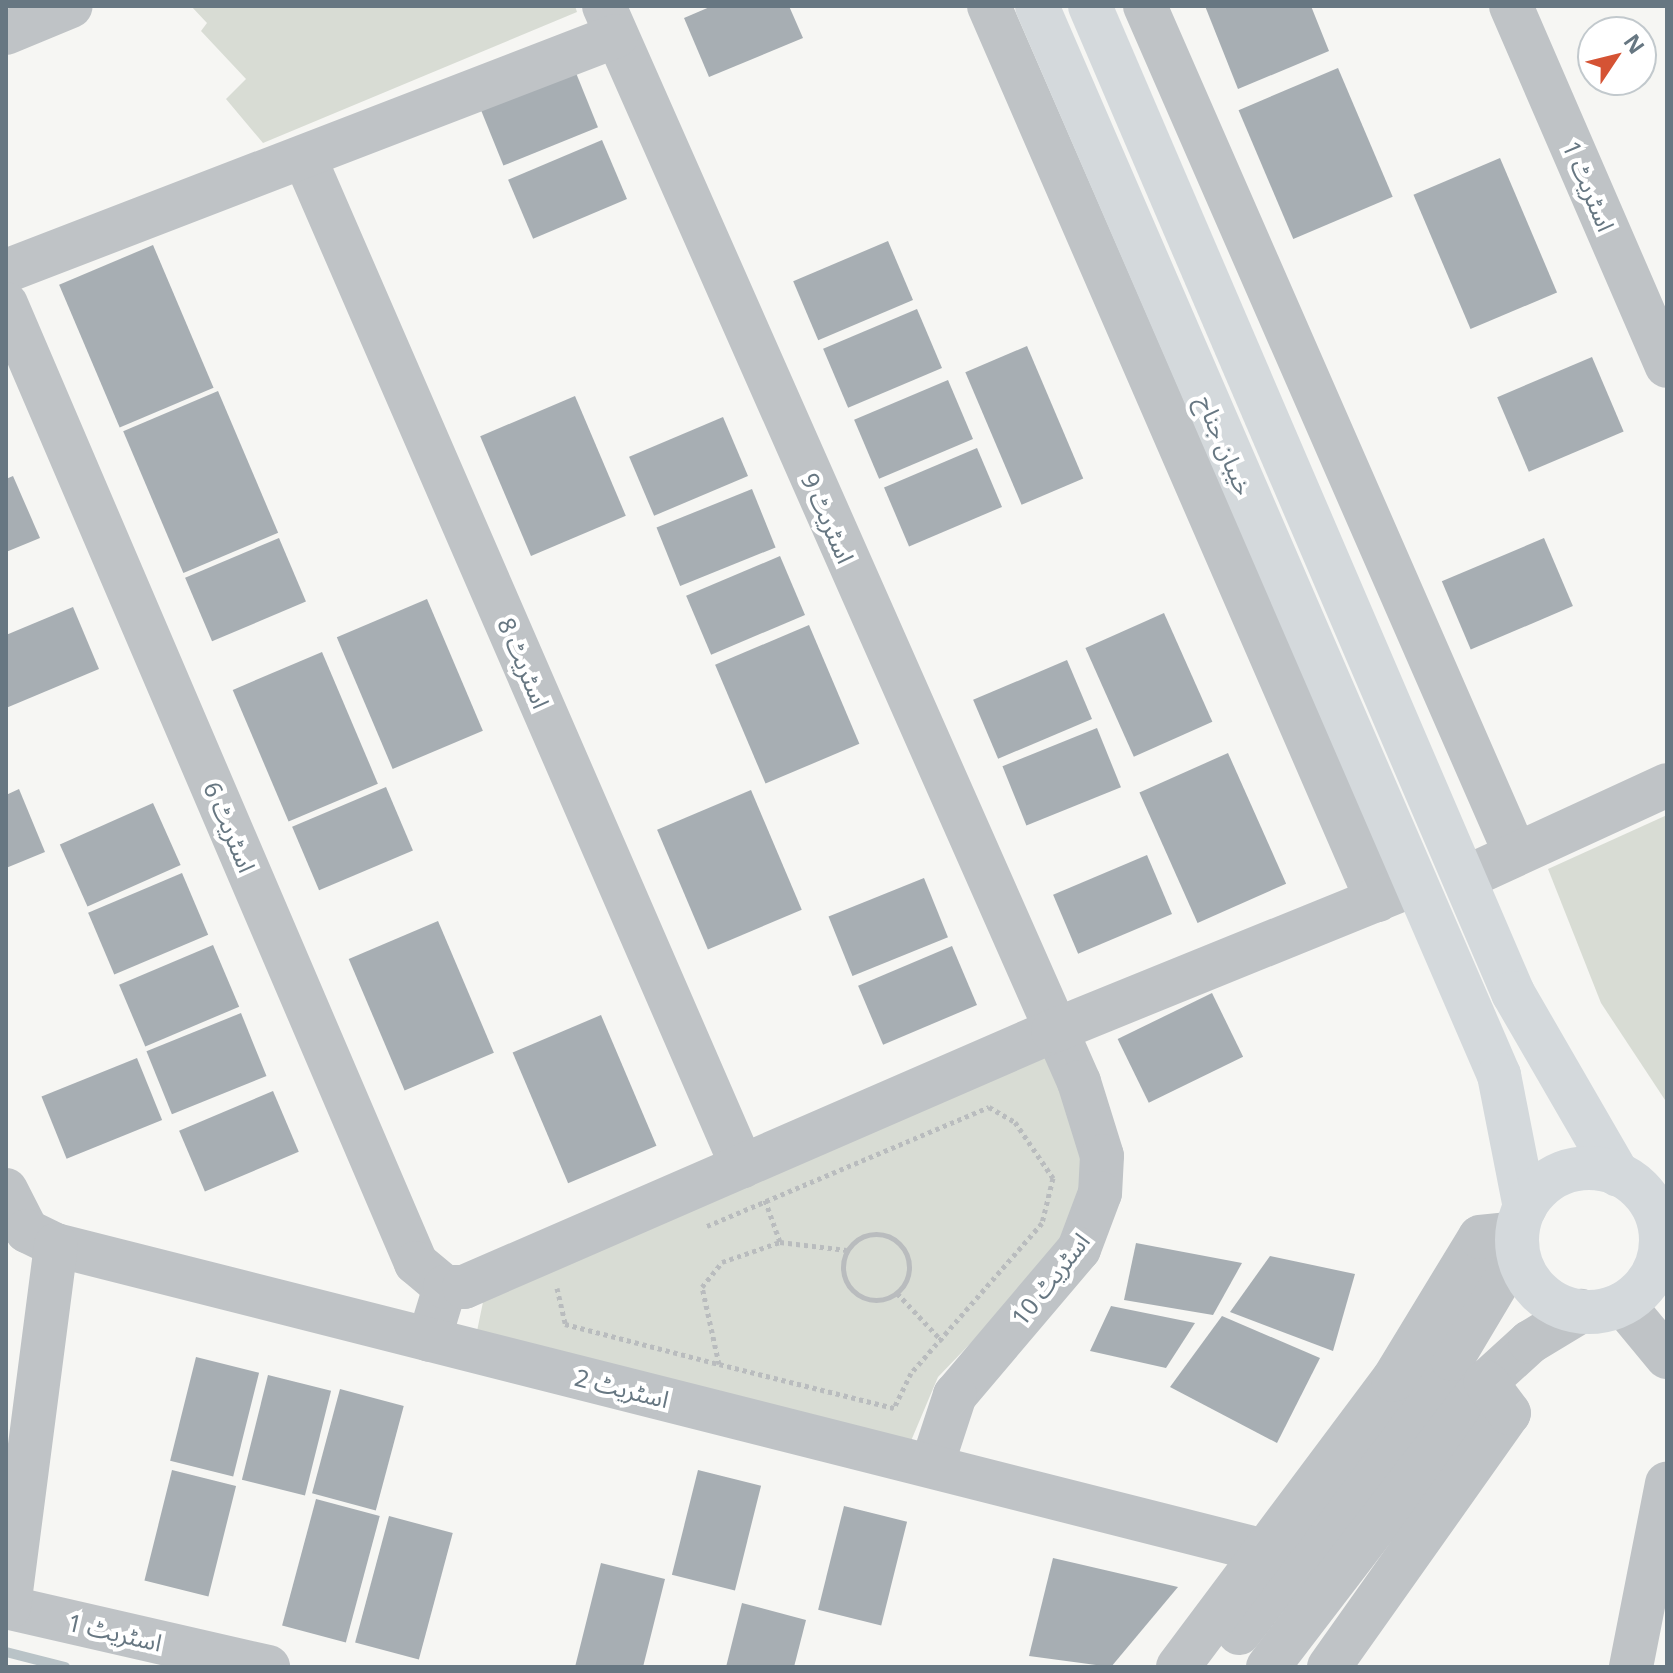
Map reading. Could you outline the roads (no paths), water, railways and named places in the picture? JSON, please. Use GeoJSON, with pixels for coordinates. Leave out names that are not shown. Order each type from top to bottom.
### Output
{"type":"FeatureCollection","features":[{"type":"Feature","properties":{"kind":"main road","name":"خیبان جناح"},"geometry":{"type":"LineString","coordinates":[[1037,6],[1395,893],[1499,1075],[1520,1230]]}},
{"type":"Feature","properties":{"kind":"main road","name":"خیبان جناح"},"geometry":{"type":"LineString","coordinates":[[1090,6],[1543,1054],[1618,1175]]}},
{"type":"Feature","properties":{"kind":"main road"},"geometry":{"type":"LineString","coordinates":[[1565,1172],[1618,1175],[1659,1208],[1659,1255],[1626,1303],[1546,1298],[1520,1230],[1565,1172]]}},
{"type":"Feature","properties":{"kind":"street"},"geometry":{"type":"LineString","coordinates":[[6,33],[71,6]]}},
{"type":"Feature","properties":{"kind":"street"},"geometry":{"type":"LineString","coordinates":[[429,1340],[445,1287],[464,1287],[1053,1031],[1395,893],[989,6]]}},
{"type":"Feature","properties":{"kind":"street"},"geometry":{"type":"LineString","coordinates":[[1145,6],[1515,853]]}},
{"type":"Feature","properties":{"kind":"street","name":"اسٹریٹ 1"},"geometry":{"type":"LineString","coordinates":[[1511,6],[1667,366]]}},
{"type":"Feature","properties":{"kind":"street"},"geometry":{"type":"LineString","coordinates":[[6,271],[306,161],[610,21]]}},
{"type":"Feature","properties":{"kind":"street","name":"اسٹریٹ 9"},"geometry":{"type":"LineString","coordinates":[[610,21],[1053,1031]]}},
{"type":"Feature","properties":{"kind":"street","name":"اسٹریٹ 8"},"geometry":{"type":"LineString","coordinates":[[306,161],[747,1164]]}},
{"type":"Feature","properties":{"kind":"street","name":"اسٹریٹ 6"},"geometry":{"type":"LineString","coordinates":[[6,304],[416,1263],[445,1287]]}},
{"type":"Feature","properties":{"kind":"street"},"geometry":{"type":"LineString","coordinates":[[1465,878],[1667,785]]}},
{"type":"Feature","properties":{"kind":"street","name":"اسٹریٹ 10"},"geometry":{"type":"LineString","coordinates":[[932,1465],[955,1395],[1091,1226],[1102,1156],[1079,1082],[1053,1031]]}},
{"type":"Feature","properties":{"kind":"street","name":"اسٹریٹ 2"},"geometry":{"type":"LineString","coordinates":[[6,1190],[27,1231],[56,1245],[1264,1551]]}},
{"type":"Feature","properties":{"kind":"street"},"geometry":{"type":"LineString","coordinates":[[1178,1667],[1393,1380],[1480,1237],[1520,1230]]}},
{"type":"Feature","properties":{"kind":"street"},"geometry":{"type":"LineString","coordinates":[[1214,1667],[1452,1359],[1520,1230]]}},
{"type":"Feature","properties":{"kind":"street"},"geometry":{"type":"LineString","coordinates":[[7,1607],[56,1245]]}},
{"type":"Feature","properties":{"kind":"street"},"geometry":{"type":"LineString","coordinates":[[1268,1667],[1486,1382],[1530,1342],[1626,1303],[1667,1357]]}},
{"type":"Feature","properties":{"kind":"street"},"geometry":{"type":"LineString","coordinates":[[1329,1667],[1509,1413],[1486,1382]]}},
{"type":"Feature","properties":{"kind":"street"},"geometry":{"type":"LineString","coordinates":[[1631,1667],[1667,1484]]}},
{"type":"Feature","properties":{"kind":"street","name":"اسٹریٹ 1"},"geometry":{"type":"LineString","coordinates":[[7,1607],[268,1667]]}},
{"type":"Feature","properties":{"kind":"waterway"},"geometry":{"type":"LineString","coordinates":[[6,1652],[65,1667]]}}]}
